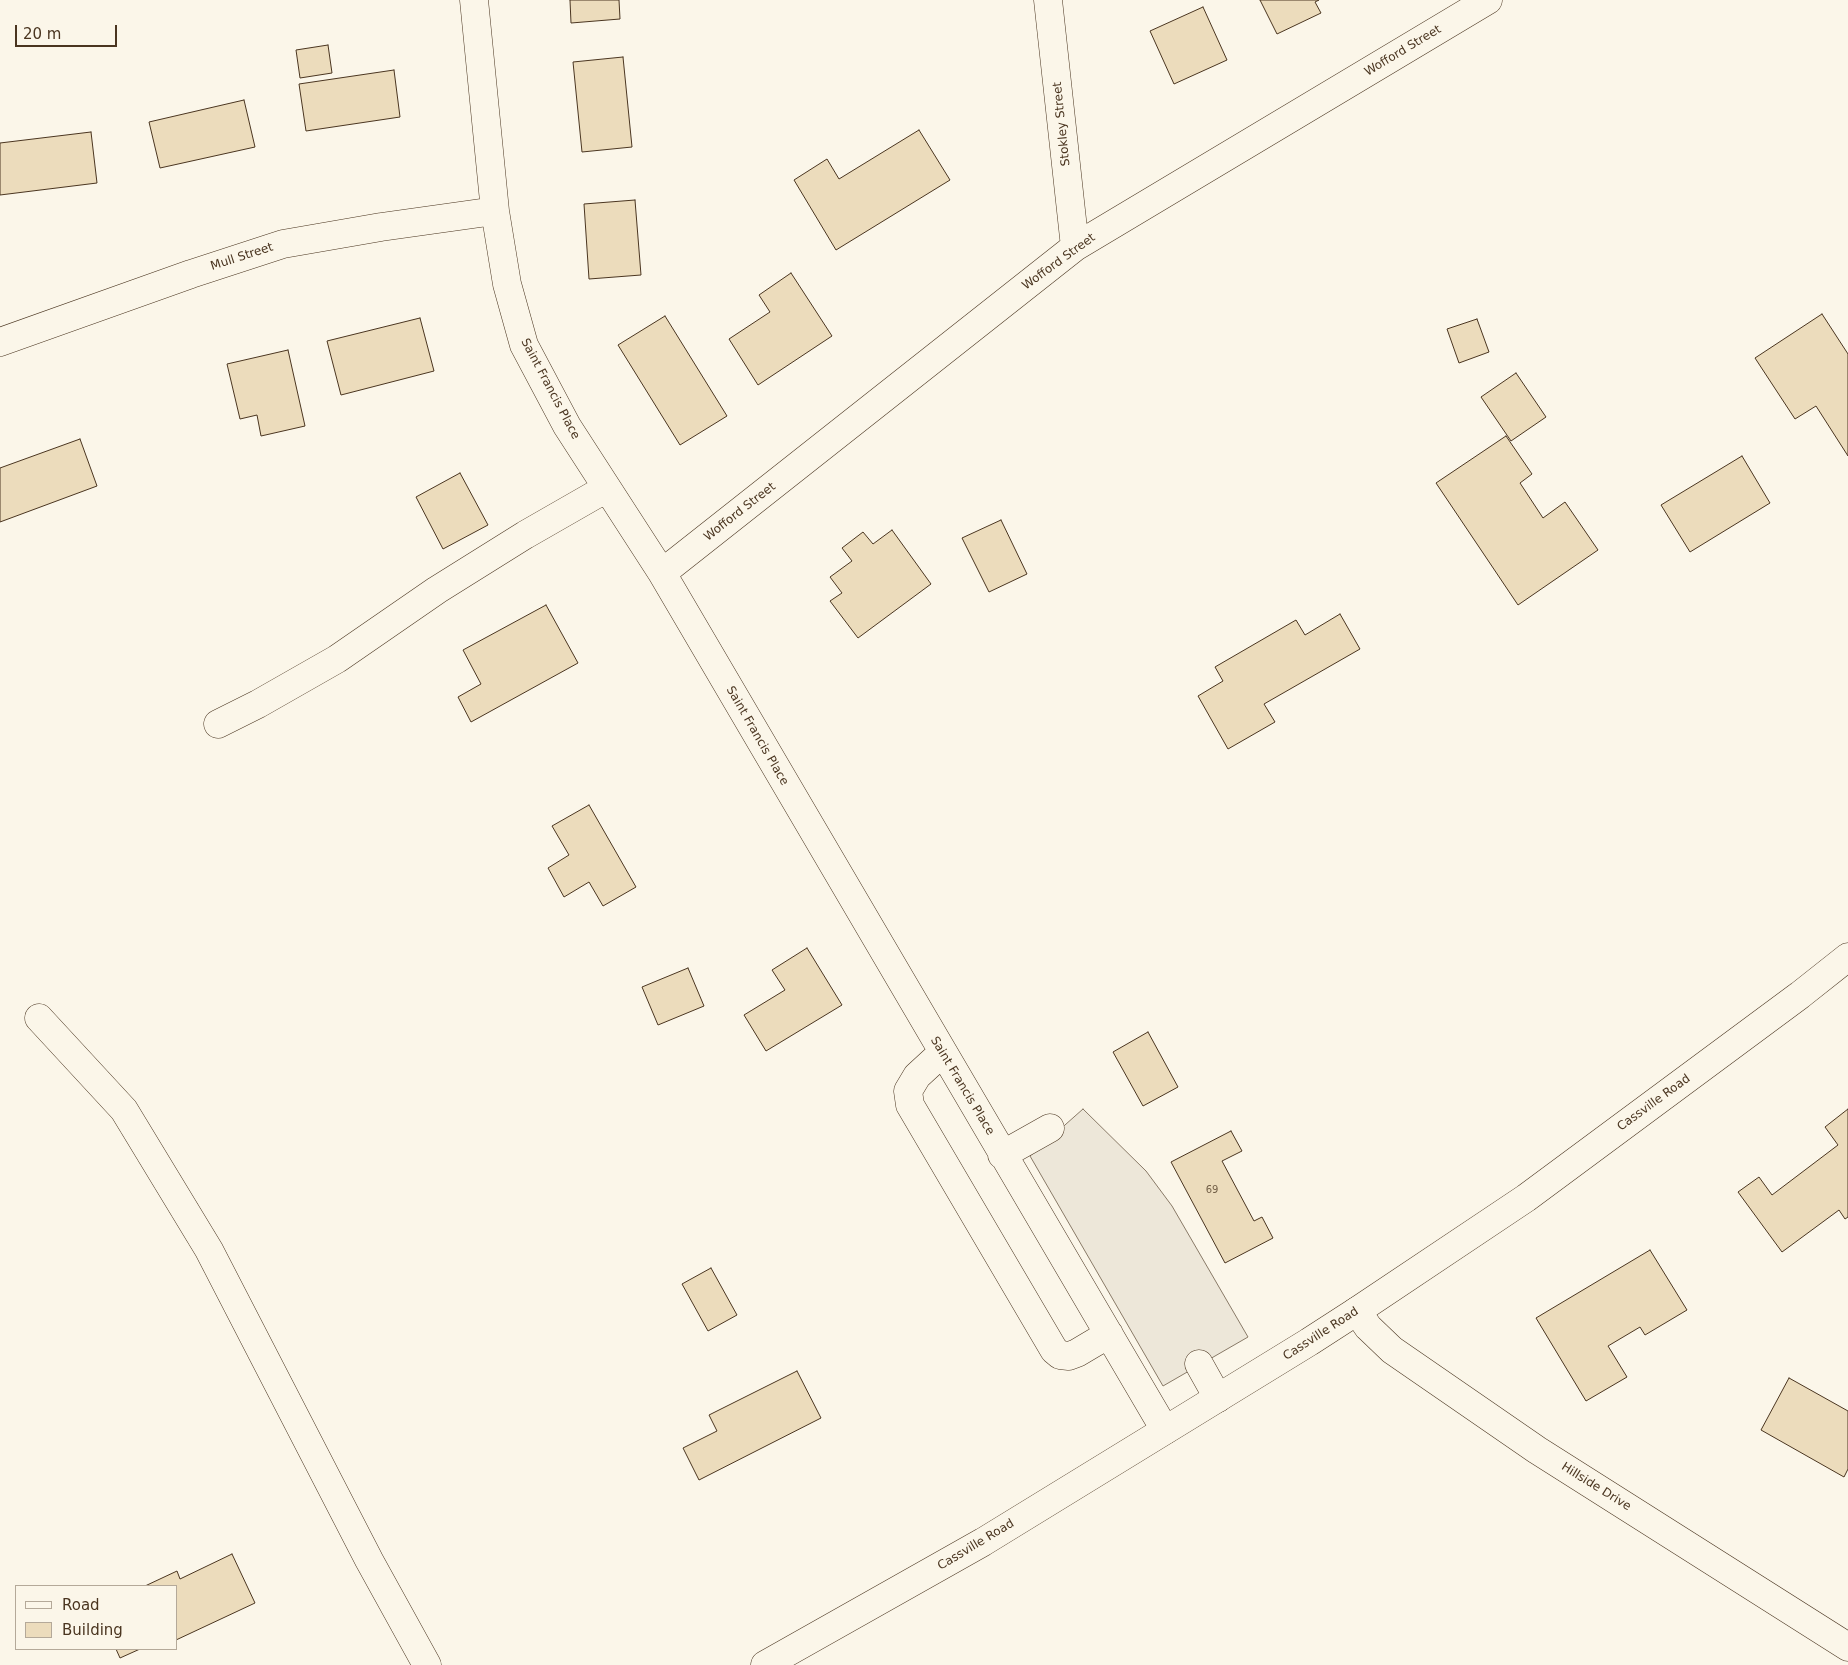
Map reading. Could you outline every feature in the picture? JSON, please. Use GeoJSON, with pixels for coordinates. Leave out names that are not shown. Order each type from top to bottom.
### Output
{"type":"FeatureCollection","features":[{"type":"Feature","properties":{"kind":"street","name":"Saint Francis Place"},"geometry":{"type":"LineString","coordinates":[[474,0],[495,211],[507,284],[524,345],[567,426],[662,573],[1165,1430]]}},
{"type":"Feature","properties":{"kind":"street","name":"Stokley Street"},"geometry":{"type":"LineString","coordinates":[[1048,0],[1075,247]]}},
{"type":"Feature","properties":{"kind":"street","name":"Wofford Street"},"geometry":{"type":"LineString","coordinates":[[662,573],[1075,247],[1488,0]]}},
{"type":"Feature","properties":{"kind":"street","name":"Mull Street"},"geometry":{"type":"LineString","coordinates":[[0,342],[191,274],[283,244],[495,211]]}},
{"type":"Feature","properties":{"kind":"street"},"geometry":{"type":"LineString","coordinates":[[218,724],[258,704],[336,659],[437,590],[525,535],[607,488]]}},
{"type":"Feature","properties":{"kind":"street","name":"Cassville Road"},"geometry":{"type":"LineString","coordinates":[[766,1665],[983,1542],[1357,1311],[1526,1198],[1792,1001],[1848,957]]}},
{"type":"Feature","properties":{"kind":"street"},"geometry":{"type":"LineString","coordinates":[[39,1018],[124,1110],[209,1250],[365,1551],[427,1665]]}},
{"type":"Feature","properties":{"kind":"street"},"geometry":{"type":"LineString","coordinates":[[942,1053],[916,1076],[908,1092],[910,1105],[1049,1341],[1060,1356],[1069,1356],[1109,1334]]}},
{"type":"Feature","properties":{"kind":"street"},"geometry":{"type":"LineString","coordinates":[[1002,1155],[1050,1128]]}},
{"type":"Feature","properties":{"kind":"street","name":"Hillside Drive"},"geometry":{"type":"LineString","coordinates":[[1357,1311],[1368,1327],[1392,1350],[1537,1450],[1848,1647]]}},
{"type":"Feature","properties":{"kind":"street"},"geometry":{"type":"LineString","coordinates":[[1198,1364],[1218,1398]]}},
{"type":"Feature","properties":{"kind":"shaded area"},"geometry":{"type":"Polygon","coordinates":[[[1083,1109],[1146,1171],[1172,1206],[1248,1337],[1163,1386],[1030,1156],[1083,1109]]]}},
{"type":"Feature","properties":{"kind":"building"},"geometry":{"type":"Polygon","coordinates":[[[570,0],[619,0],[620,19],[571,23],[570,0]]]}},
{"type":"Feature","properties":{"kind":"building"},"geometry":{"type":"Polygon","coordinates":[[[1260,0],[1319,0],[1315,2],[1321,13],[1277,34],[1260,0]]]}},
{"type":"Feature","properties":{"kind":"building"},"geometry":{"type":"Polygon","coordinates":[[[1203,7],[1227,60],[1174,84],[1150,31],[1203,7]]]}},
{"type":"Feature","properties":{"kind":"building"},"geometry":{"type":"Polygon","coordinates":[[[328,45],[332,73],[300,78],[296,50],[328,45]]]}},
{"type":"Feature","properties":{"kind":"building"},"geometry":{"type":"Polygon","coordinates":[[[623,57],[632,147],[582,152],[573,62],[623,57]]]}},
{"type":"Feature","properties":{"kind":"building"},"geometry":{"type":"Polygon","coordinates":[[[394,70],[400,117],[306,131],[299,84],[394,70]]]}},
{"type":"Feature","properties":{"kind":"building"},"geometry":{"type":"Polygon","coordinates":[[[244,100],[255,147],[160,168],[149,122],[244,100]]]}},
{"type":"Feature","properties":{"kind":"building"},"geometry":{"type":"Polygon","coordinates":[[[919,130],[950,180],[836,250],[794,180],[827,159],[839,179],[919,130]]]}},
{"type":"Feature","properties":{"kind":"building"},"geometry":{"type":"Polygon","coordinates":[[[91,132],[97,183],[0,195],[0,143],[91,132]]]}},
{"type":"Feature","properties":{"kind":"building"},"geometry":{"type":"Polygon","coordinates":[[[635,200],[641,275],[589,279],[584,204],[635,200]]]}},
{"type":"Feature","properties":{"kind":"building"},"geometry":{"type":"Polygon","coordinates":[[[791,273],[832,336],[758,385],[729,339],[770,312],[759,295],[791,273]]]}},
{"type":"Feature","properties":{"kind":"building"},"geometry":{"type":"Polygon","coordinates":[[[1822,314],[1848,354],[1848,456],[1816,406],[1795,419],[1755,358],[1822,314]]]}},
{"type":"Feature","properties":{"kind":"building"},"geometry":{"type":"Polygon","coordinates":[[[665,316],[727,416],[680,445],[618,345],[665,316]]]}},
{"type":"Feature","properties":{"kind":"building"},"geometry":{"type":"Polygon","coordinates":[[[420,318],[434,371],[341,395],[327,341],[420,318]]]}},
{"type":"Feature","properties":{"kind":"building"},"geometry":{"type":"Polygon","coordinates":[[[1477,319],[1489,352],[1459,363],[1447,329],[1477,319]]]}},
{"type":"Feature","properties":{"kind":"building"},"geometry":{"type":"Polygon","coordinates":[[[288,350],[305,426],[261,436],[257,415],[240,419],[227,364],[288,350]]]}},
{"type":"Feature","properties":{"kind":"building"},"geometry":{"type":"Polygon","coordinates":[[[1516,373],[1546,417],[1511,441],[1481,397],[1516,373]]]}},
{"type":"Feature","properties":{"kind":"building"},"geometry":{"type":"Polygon","coordinates":[[[1506,436],[1532,474],[1520,483],[1543,518],[1565,502],[1598,550],[1518,605],[1436,483],[1506,436]]]}},
{"type":"Feature","properties":{"kind":"building"},"geometry":{"type":"Polygon","coordinates":[[[80,439],[97,486],[0,522],[0,468],[80,439]]]}},
{"type":"Feature","properties":{"kind":"building"},"geometry":{"type":"Polygon","coordinates":[[[1742,456],[1770,503],[1690,552],[1661,505],[1742,456]]]}},
{"type":"Feature","properties":{"kind":"building"},"geometry":{"type":"Polygon","coordinates":[[[460,473],[488,525],[443,549],[416,497],[460,473]]]}},
{"type":"Feature","properties":{"kind":"building"},"geometry":{"type":"Polygon","coordinates":[[[1001,520],[1027,574],[989,592],[962,538],[1001,520]]]}},
{"type":"Feature","properties":{"kind":"building"},"geometry":{"type":"Polygon","coordinates":[[[892,530],[931,584],[858,638],[830,601],[842,593],[830,577],[852,561],[842,548],[863,532],[873,544],[892,530]]]}},
{"type":"Feature","properties":{"kind":"building"},"geometry":{"type":"Polygon","coordinates":[[[546,605],[578,663],[471,722],[458,697],[481,684],[463,650],[546,605]]]}},
{"type":"Feature","properties":{"kind":"building"},"geometry":{"type":"Polygon","coordinates":[[[1340,614],[1360,649],[1264,704],[1275,722],[1228,749],[1198,696],[1223,681],[1215,667],[1296,620],[1305,635],[1340,614]]]}},
{"type":"Feature","properties":{"kind":"building"},"geometry":{"type":"Polygon","coordinates":[[[589,805],[636,887],[603,906],[589,882],[564,897],[548,868],[569,855],[552,826],[589,805]]]}},
{"type":"Feature","properties":{"kind":"building"},"geometry":{"type":"Polygon","coordinates":[[[807,948],[842,1005],[766,1051],[744,1015],[785,990],[772,970],[807,948]]]}},
{"type":"Feature","properties":{"kind":"building"},"geometry":{"type":"Polygon","coordinates":[[[688,968],[704,1006],[658,1025],[642,987],[688,968]]]}},
{"type":"Feature","properties":{"kind":"building"},"geometry":{"type":"Polygon","coordinates":[[[1148,1032],[1178,1087],[1143,1106],[1113,1052],[1148,1032]]]}},
{"type":"Feature","properties":{"kind":"building"},"geometry":{"type":"Polygon","coordinates":[[[1848,1109],[1848,1217],[1845,1219],[1839,1210],[1782,1252],[1738,1192],[1759,1177],[1772,1195],[1838,1145],[1825,1127],[1848,1109]]]}},
{"type":"Feature","properties":{"kind":"building"},"geometry":{"type":"Polygon","coordinates":[[[1231,1131],[1242,1151],[1222,1161],[1254,1221],[1262,1217],[1273,1238],[1225,1263],[1171,1162],[1231,1131]]]}},
{"type":"Feature","properties":{"kind":"building"},"geometry":{"type":"Polygon","coordinates":[[[1650,1250],[1687,1310],[1645,1335],[1640,1327],[1608,1346],[1627,1377],[1586,1401],[1536,1318],[1650,1250]]]}},
{"type":"Feature","properties":{"kind":"building"},"geometry":{"type":"Polygon","coordinates":[[[711,1268],[737,1315],[708,1331],[682,1284],[711,1268]]]}},
{"type":"Feature","properties":{"kind":"building"},"geometry":{"type":"Polygon","coordinates":[[[797,1371],[821,1418],[699,1480],[683,1448],[717,1431],[709,1415],[797,1371]]]}},
{"type":"Feature","properties":{"kind":"building"},"geometry":{"type":"Polygon","coordinates":[[[1789,1378],[1848,1411],[1848,1469],[1844,1477],[1761,1430],[1789,1378]]]}},
{"type":"Feature","properties":{"kind":"building"},"geometry":{"type":"Polygon","coordinates":[[[232,1554],[255,1603],[178,1639],[178,1585],[147,1585],[177,1571],[180,1579],[232,1554]]]}},
{"type":"Feature","properties":{"kind":"building"},"geometry":{"type":"Polygon","coordinates":[[[116,1650],[138,1650],[120,1658],[116,1650]]]}}]}
